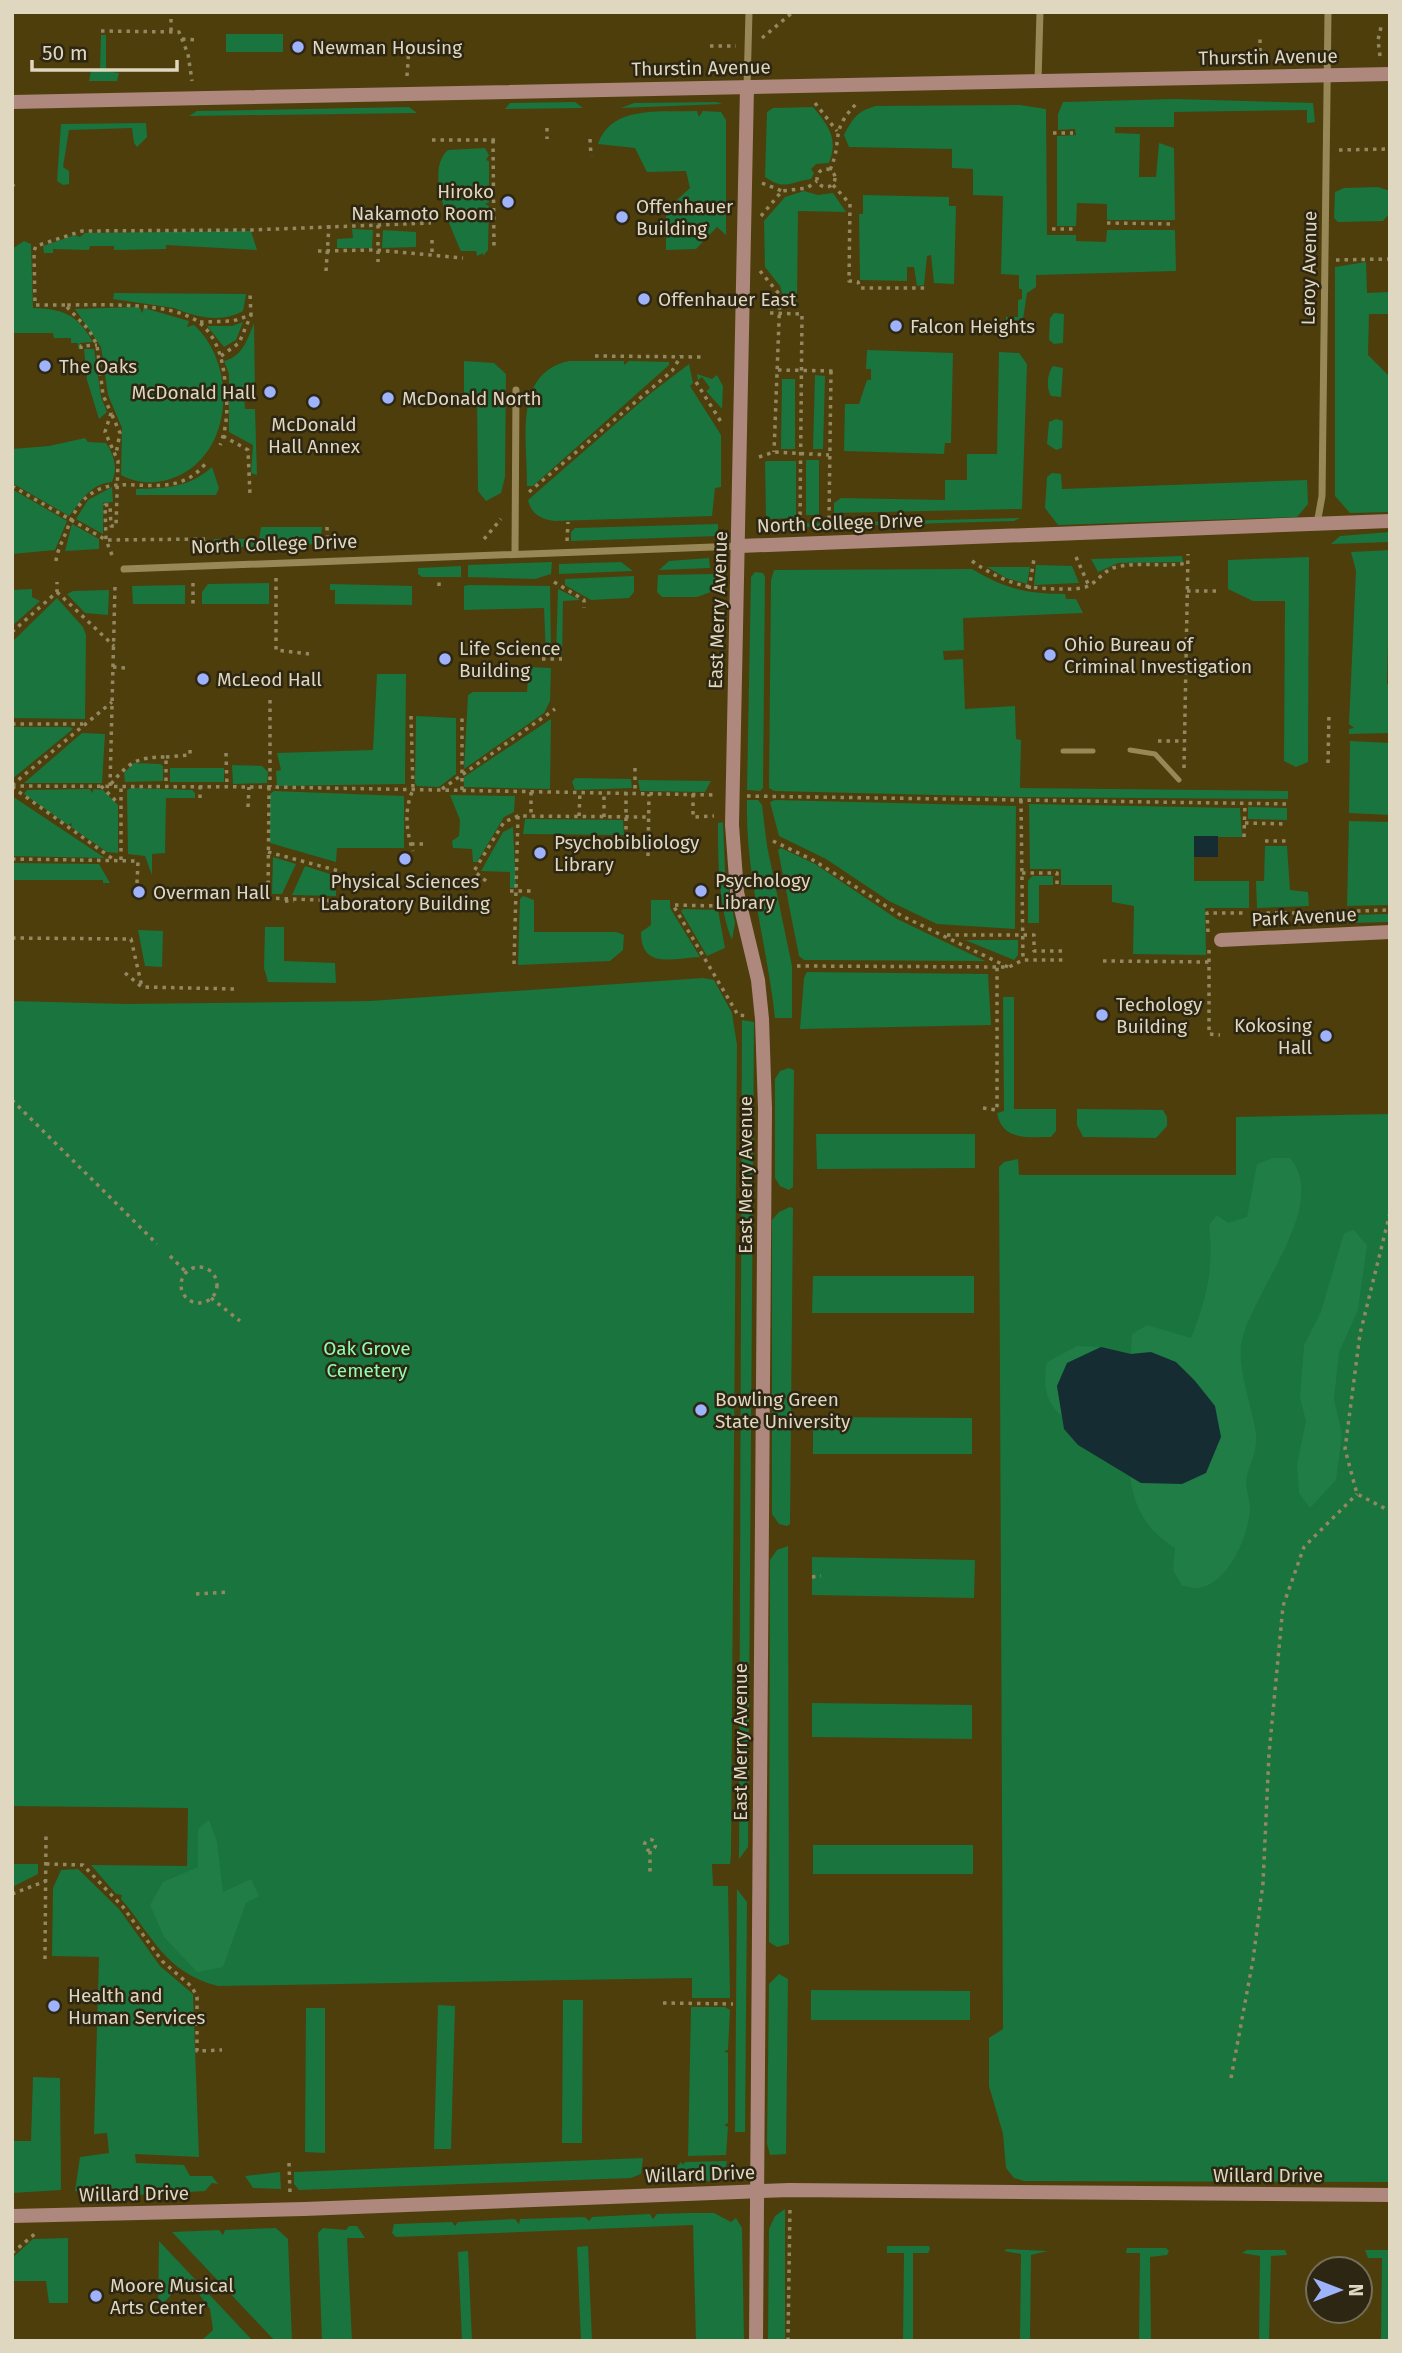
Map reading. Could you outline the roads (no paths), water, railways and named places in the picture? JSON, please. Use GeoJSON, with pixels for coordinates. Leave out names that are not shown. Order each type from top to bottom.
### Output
{"type":"FeatureCollection","features":[{"type":"Feature","properties":{"kind":"street","name":"East Merry Avenue"},"geometry":{"type":"LineString","coordinates":[[748,12],[740,545],[732,825],[737,892],[758,980],[765,1109],[755,2341]]}},
{"type":"Feature","properties":{"kind":"street"},"geometry":{"type":"LineString","coordinates":[[1038,80],[1040,12]]}},
{"type":"Feature","properties":{"kind":"street","name":"Leroy Avenue"},"geometry":{"type":"LineString","coordinates":[[1317,524],[1322,496],[1328,12]]}},
{"type":"Feature","properties":{"kind":"street","name":"Thurstin Avenue"},"geometry":{"type":"LineString","coordinates":[[12,102],[1390,74]]}},
{"type":"Feature","properties":{"kind":"street"},"geometry":{"type":"LineString","coordinates":[[516,390],[516,554]]}},
{"type":"Feature","properties":{"kind":"street","name":"North College Drive"},"geometry":{"type":"LineString","coordinates":[[124,569],[1390,521]]}},
{"type":"Feature","properties":{"kind":"street","name":"Park Avenue"},"geometry":{"type":"LineString","coordinates":[[1220,940],[1390,932]]}},
{"type":"Feature","properties":{"kind":"street","name":"Willard Drive"},"geometry":{"type":"LineString","coordinates":[[12,2216],[304,2209],[757,2192],[1390,2195]]}},
{"type":"Feature","properties":{"kind":"lane"},"geometry":{"type":"LineString","coordinates":[[1130,750],[1155,754],[1181,780]]}},
{"type":"Feature","properties":{"kind":"lane"},"geometry":{"type":"LineString","coordinates":[[1063,751],[1093,751]]}},
{"type":"Feature","properties":{"kind":"water"},"geometry":{"type":"Polygon","coordinates":[[[1194,836],[1218,836],[1218,857],[1194,857],[1194,836]]]}},
{"type":"Feature","properties":{"kind":"water"},"geometry":{"type":"Polygon","coordinates":[[[1101,1347],[1131,1354],[1151,1352],[1176,1362],[1195,1381],[1215,1406],[1221,1437],[1206,1473],[1182,1484],[1141,1483],[1078,1445],[1064,1429],[1057,1386],[1067,1363],[1101,1347]]]}},
{"type":"Feature","properties":{"kind":"place","name":"Newman Housing"},"geometry":{"type":"Point","coordinates":[298,47]}},
{"type":"Feature","properties":{"kind":"place","name":"Hiroko Nakamoto Room"},"geometry":{"type":"Point","coordinates":[508,202]}},
{"type":"Feature","properties":{"kind":"place","name":"Offenhauer Building"},"geometry":{"type":"Point","coordinates":[622,217]}},
{"type":"Feature","properties":{"kind":"place","name":"Offenhauer East"},"geometry":{"type":"Point","coordinates":[644,299]}},
{"type":"Feature","properties":{"kind":"place","name":"Falcon Heights"},"geometry":{"type":"Point","coordinates":[896,326]}},
{"type":"Feature","properties":{"kind":"place","name":"The Oaks"},"geometry":{"type":"Point","coordinates":[45,366]}},
{"type":"Feature","properties":{"kind":"place","name":"McDonald Hall"},"geometry":{"type":"Point","coordinates":[270,392]}},
{"type":"Feature","properties":{"kind":"place","name":"McDonald North"},"geometry":{"type":"Point","coordinates":[388,398]}},
{"type":"Feature","properties":{"kind":"place","name":"McDonald Hall Annex"},"geometry":{"type":"Point","coordinates":[314,402]}},
{"type":"Feature","properties":{"kind":"place","name":"Ohio Bureau of Criminal Investigation"},"geometry":{"type":"Point","coordinates":[1050,655]}},
{"type":"Feature","properties":{"kind":"place","name":"Life Science Building"},"geometry":{"type":"Point","coordinates":[445,659]}},
{"type":"Feature","properties":{"kind":"place","name":"McLeod Hall"},"geometry":{"type":"Point","coordinates":[203,679]}},
{"type":"Feature","properties":{"kind":"place","name":"Psychobibliology Library"},"geometry":{"type":"Point","coordinates":[540,853]}},
{"type":"Feature","properties":{"kind":"place","name":"Physical Sciences Laboratory Building"},"geometry":{"type":"Point","coordinates":[405,859]}},
{"type":"Feature","properties":{"kind":"place","name":"Psychology Library"},"geometry":{"type":"Point","coordinates":[701,891]}},
{"type":"Feature","properties":{"kind":"place","name":"Overman Hall"},"geometry":{"type":"Point","coordinates":[139,892]}},
{"type":"Feature","properties":{"kind":"place","name":"Techology Building"},"geometry":{"type":"Point","coordinates":[1102,1015]}},
{"type":"Feature","properties":{"kind":"place","name":"Kokosing Hall"},"geometry":{"type":"Point","coordinates":[1326,1036]}},
{"type":"Feature","properties":{"kind":"place","name":"Bowling Green State University"},"geometry":{"type":"Point","coordinates":[701,1410]}},
{"type":"Feature","properties":{"kind":"place","name":"Health and Human Services"},"geometry":{"type":"Point","coordinates":[54,2006]}},
{"type":"Feature","properties":{"kind":"place","name":"Moore Musical Arts Center"},"geometry":{"type":"Point","coordinates":[96,2296]}},
{"type":"Feature","properties":{"kind":"park label","name":"Oak Grove Cemetery"},"geometry":{"type":"Point","coordinates":[367,1359]}}]}
